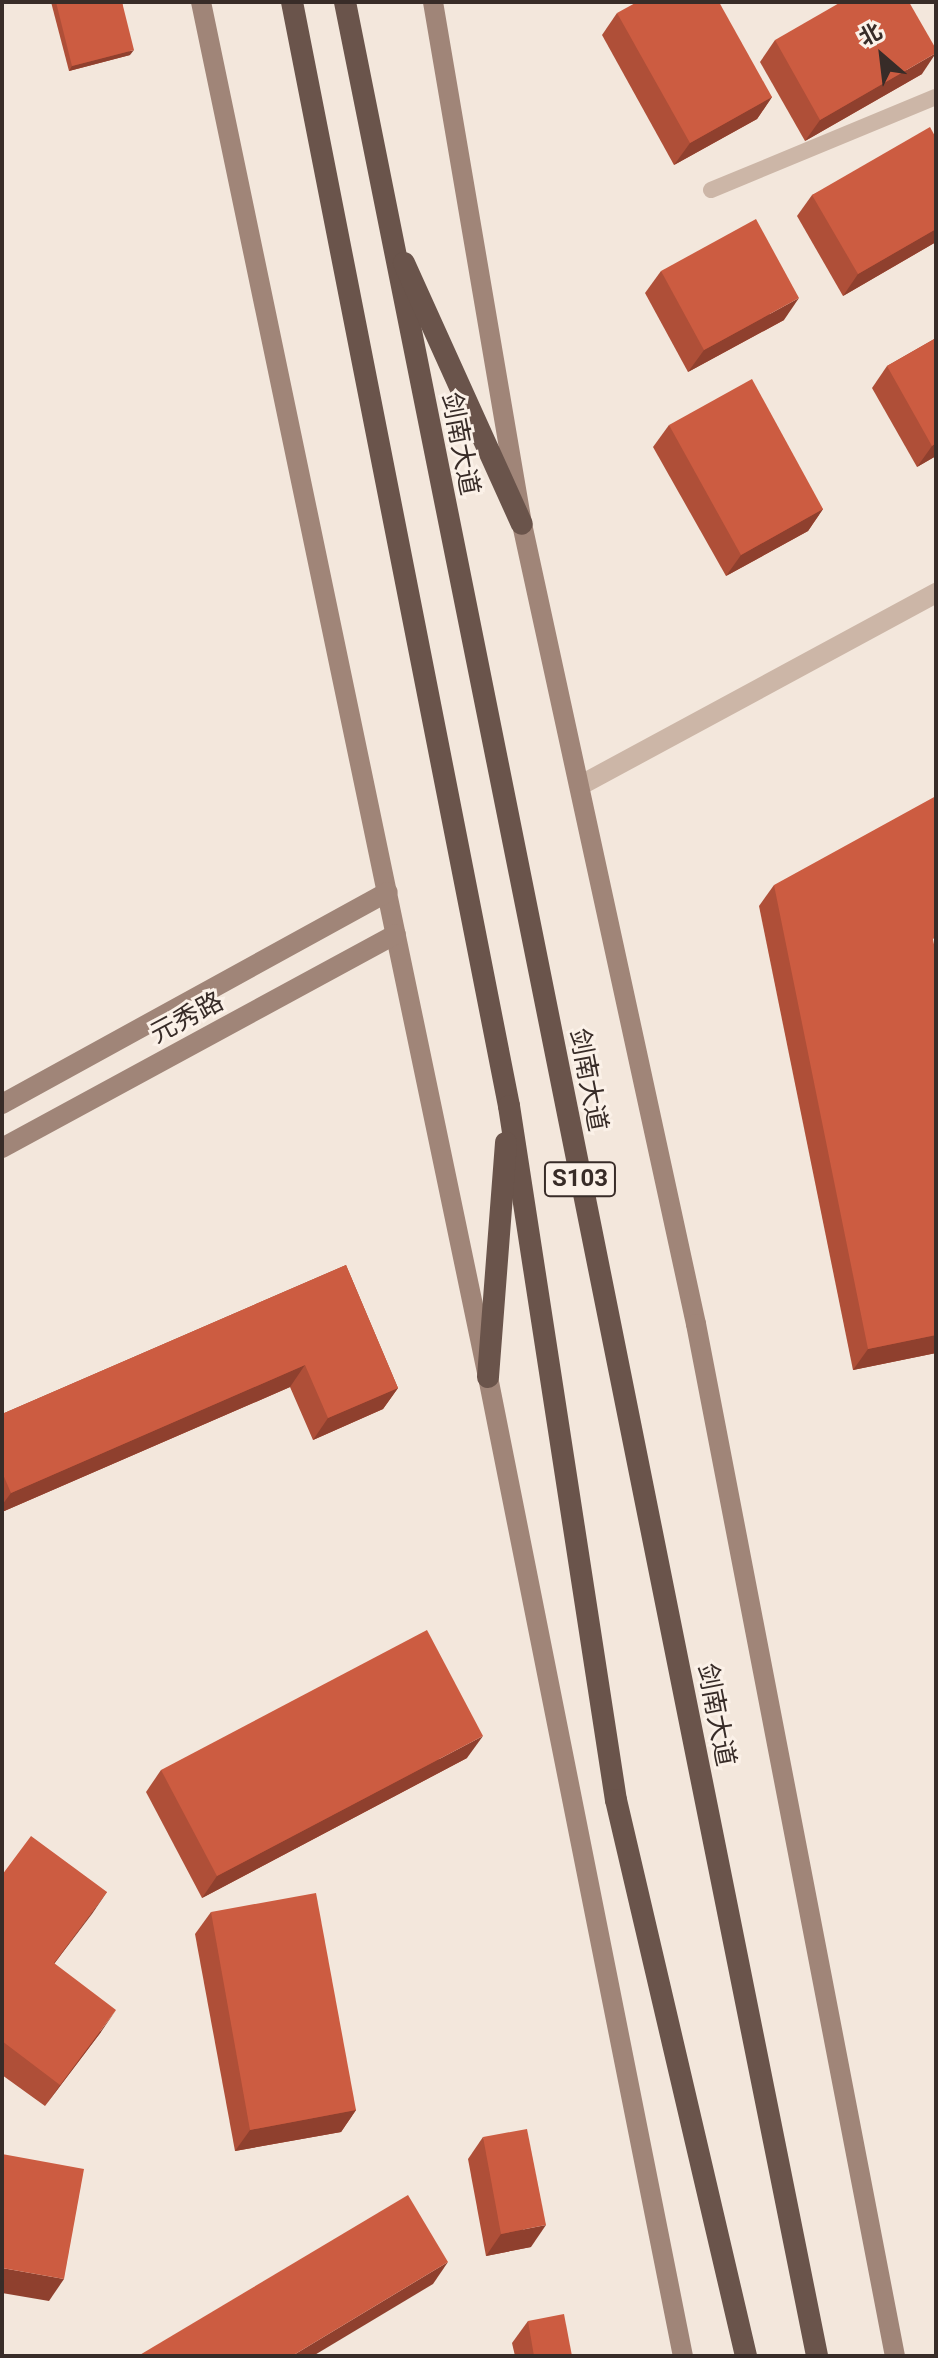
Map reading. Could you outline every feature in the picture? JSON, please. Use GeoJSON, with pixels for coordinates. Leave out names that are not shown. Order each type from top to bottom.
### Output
{"type":"FeatureCollection","features":[{"type":"Feature","properties":{"kind":"highway","name":"S103"},"geometry":{"type":"LineString","coordinates":[[292,2],[509,1106],[616,1800],[746,2356]]}},
{"type":"Feature","properties":{"kind":"highway","name":"剑南大道"},"geometry":{"type":"LineString","coordinates":[[345,2],[817,2356]]}},
{"type":"Feature","properties":{"kind":"highway"},"geometry":{"type":"LineString","coordinates":[[388,227],[522,524]]}},
{"type":"Feature","properties":{"kind":"highway"},"geometry":{"type":"LineString","coordinates":[[488,1377],[509,1106]]}},
{"type":"Feature","properties":{"kind":"main road"},"geometry":{"type":"LineString","coordinates":[[201,2],[488,1377],[683,2356]]}},
{"type":"Feature","properties":{"kind":"main road"},"geometry":{"type":"LineString","coordinates":[[433,2],[522,524],[696,1324],[895,2356]]}},
{"type":"Feature","properties":{"kind":"main road","name":"元秀路"},"geometry":{"type":"LineString","coordinates":[[2,1104],[387,892]]}},
{"type":"Feature","properties":{"kind":"main road","name":"元秀路"},"geometry":{"type":"LineString","coordinates":[[2,1148],[396,934]]}},
{"type":"Feature","properties":{"kind":"street"},"geometry":{"type":"LineString","coordinates":[[581,785],[936,593]]}},
{"type":"Feature","properties":{"kind":"lane"},"geometry":{"type":"LineString","coordinates":[[711,190],[936,97]]}},
{"type":"Feature","properties":{"kind":"building"},"geometry":{"type":"Polygon","coordinates":[[[56,2],[122,2],[134,50],[72,66],[56,2]]]}},
{"type":"Feature","properties":{"kind":"building"},"geometry":{"type":"Polygon","coordinates":[[[637,2],[719,2],[772,97],[690,143],[617,13],[637,2]]]}},
{"type":"Feature","properties":{"kind":"building"},"geometry":{"type":"Polygon","coordinates":[[[841,2],[909,2],[936,53],[820,120],[775,40],[841,2]]]}},
{"type":"Feature","properties":{"kind":"building"},"geometry":{"type":"Polygon","coordinates":[[[930,127],[936,138],[936,229],[858,274],[812,195],[930,127]]]}},
{"type":"Feature","properties":{"kind":"building"},"geometry":{"type":"Polygon","coordinates":[[[756,219],[799,298],[704,350],[661,271],[756,219]]]}},
{"type":"Feature","properties":{"kind":"building"},"geometry":{"type":"Polygon","coordinates":[[[936,338],[936,443],[932,446],[887,366],[936,338]]]}},
{"type":"Feature","properties":{"kind":"building"},"geometry":{"type":"Polygon","coordinates":[[[752,379],[823,509],[741,555],[669,425],[752,379]]]}},
{"type":"Feature","properties":{"kind":"building"},"geometry":{"type":"Polygon","coordinates":[[[936,796],[936,937],[933,939],[936,955],[936,1335],[868,1349],[774,885],[936,796]]]}},
{"type":"Feature","properties":{"kind":"building"},"geometry":{"type":"Polygon","coordinates":[[[346,1265],[398,1388],[328,1418],[305,1365],[11,1493],[2,1472],[2,1414],[346,1265]]]}},
{"type":"Feature","properties":{"kind":"building"},"geometry":{"type":"Polygon","coordinates":[[[427,1630],[483,1736],[217,1876],[161,1770],[427,1630]]]}},
{"type":"Feature","properties":{"kind":"building"},"geometry":{"type":"Polygon","coordinates":[[[31,1836],[107,1892],[54,1963],[116,2010],[60,2085],[2,2041],[2,1875],[31,1836]]]}},
{"type":"Feature","properties":{"kind":"building"},"geometry":{"type":"Polygon","coordinates":[[[316,1893],[356,2110],[250,2130],[211,1912],[316,1893]]]}},
{"type":"Feature","properties":{"kind":"building"},"geometry":{"type":"Polygon","coordinates":[[[527,2129],[546,2225],[501,2234],[483,2137],[527,2129]]]}},
{"type":"Feature","properties":{"kind":"building"},"geometry":{"type":"Polygon","coordinates":[[[2,2154],[84,2169],[64,2279],[2,2268],[2,2154]]]}},
{"type":"Feature","properties":{"kind":"building"},"geometry":{"type":"Polygon","coordinates":[[[408,2195],[448,2262],[292,2356],[138,2356],[408,2195]]]}},
{"type":"Feature","properties":{"kind":"building"},"geometry":{"type":"Polygon","coordinates":[[[564,2314],[572,2356],[534,2356],[528,2321],[564,2314]]]}}]}
